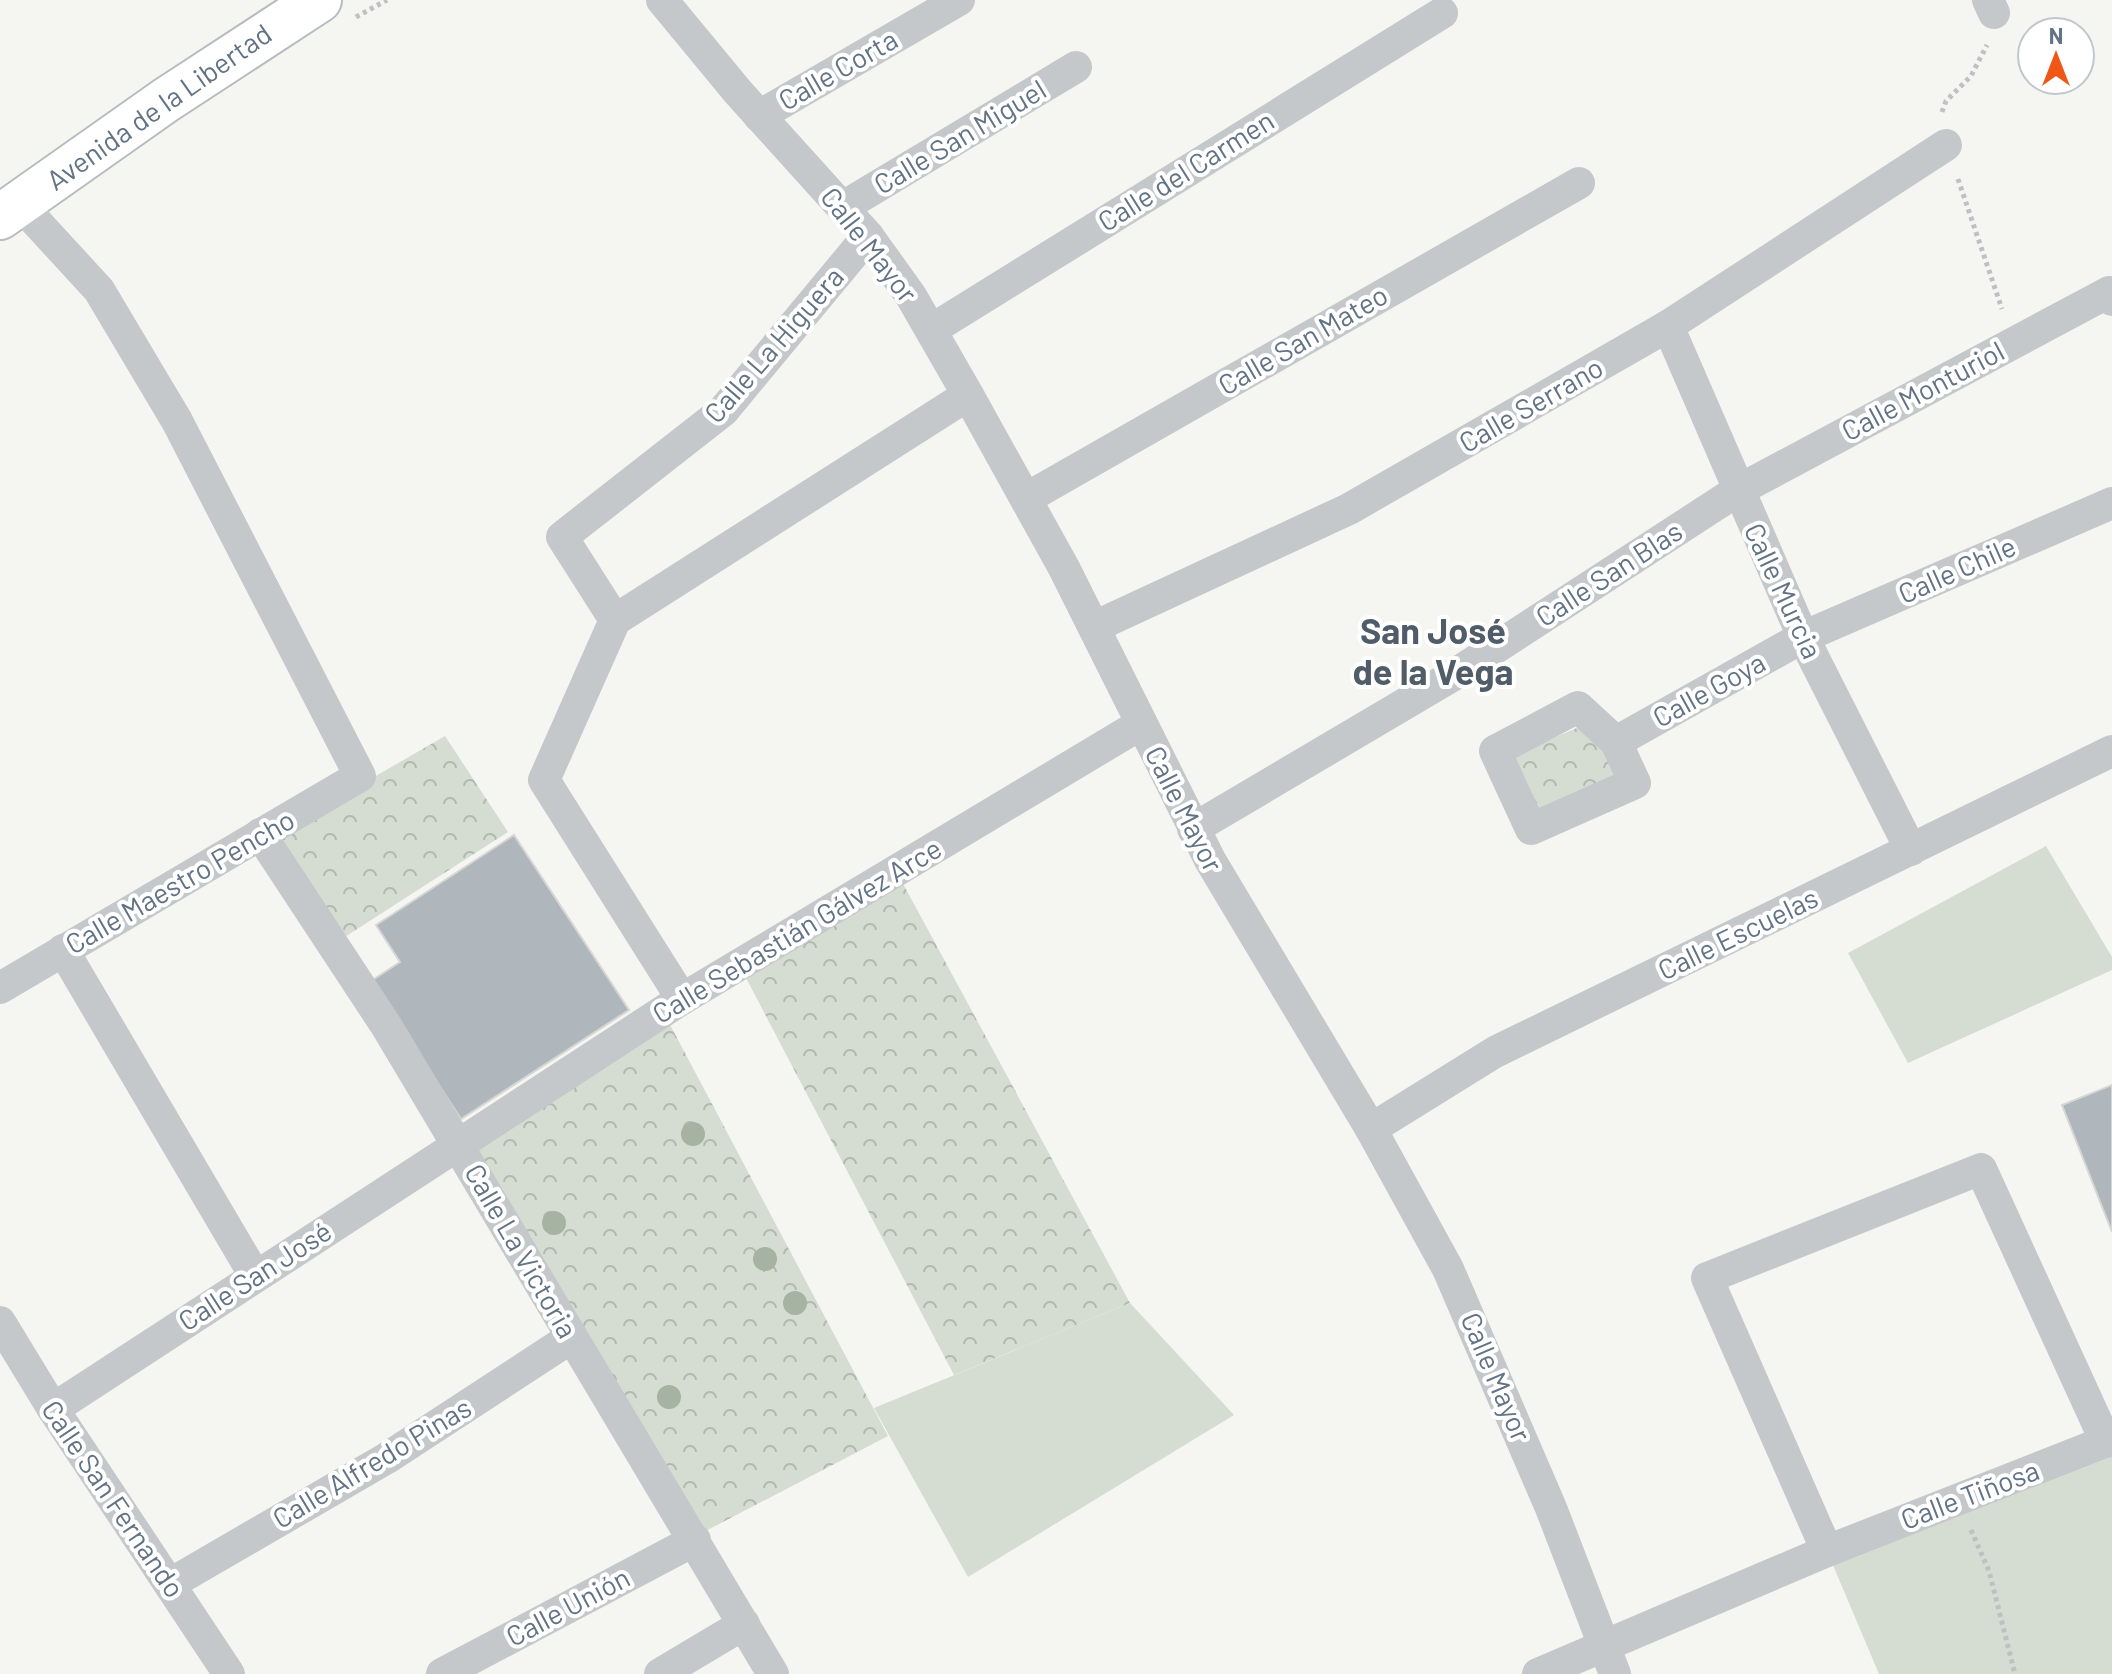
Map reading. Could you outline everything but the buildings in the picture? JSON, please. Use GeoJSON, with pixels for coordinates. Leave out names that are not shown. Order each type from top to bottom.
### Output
{"type":"FeatureCollection","features":[{"type":"Feature","properties":{"kind":"main road","name":"Avenida de la Libertad"},"geometry":{"type":"LineString","coordinates":[[10,210],[254,40],[319,0]]}},
{"type":"Feature","properties":{"kind":"street","name":"Calle Mayor"},"geometry":{"type":"LineString","coordinates":[[662,0],[759,116],[868,236],[931,330],[1027,498],[1230,898],[1371,1129],[1473,1321],[1609,1660]]}},
{"type":"Feature","properties":{"kind":"street","name":"Calle Corta"},"geometry":{"type":"LineString","coordinates":[[759,116],[959,0]]}},
{"type":"Feature","properties":{"kind":"street","name":"Calle del Carmen"},"geometry":{"type":"LineString","coordinates":[[931,330],[1442,13]]}},
{"type":"Feature","properties":{"kind":"street","name":"Calle San Miguel"},"geometry":{"type":"LineString","coordinates":[[843,207],[1076,67]]}},
{"type":"Feature","properties":{"kind":"street","name":"Calle Serrano"},"geometry":{"type":"LineString","coordinates":[[1094,627],[1349,509],[1668,326],[1946,145]]}},
{"type":"Feature","properties":{"kind":"street","name":"Calle San Mateo"},"geometry":{"type":"LineString","coordinates":[[1027,498],[1579,183]]}},
{"type":"Feature","properties":{"kind":"street","name":"Calle Maestro Pencho"},"geometry":{"type":"LineString","coordinates":[[0,988],[360,776],[177,421],[99,290],[10,210]]}},
{"type":"Feature","properties":{"kind":"street","name":"Calle La Higuera"},"geometry":{"type":"LineString","coordinates":[[615,620],[562,537],[723,411],[868,236]]}},
{"type":"Feature","properties":{"kind":"street","name":"Calle Monturiol"},"geometry":{"type":"LineString","coordinates":[[1737,491],[2013,343],[2110,296]]}},
{"type":"Feature","properties":{"kind":"street","name":"Calle Murcia"},"geometry":{"type":"LineString","coordinates":[[1668,326],[1737,491],[1803,637],[1911,850]]}},
{"type":"Feature","properties":{"kind":"street"},"geometry":{"type":"LineString","coordinates":[[682,999],[544,780],[615,620],[968,395]]}},
{"type":"Feature","properties":{"kind":"street","name":"Calle San Blas"},"geometry":{"type":"LineString","coordinates":[[1193,829],[1457,673],[1737,491]]}},
{"type":"Feature","properties":{"kind":"street","name":"Calle Chile"},"geometry":{"type":"LineString","coordinates":[[1803,637],[2112,503]]}},
{"type":"Feature","properties":{"kind":"street","name":"Calle Goya"},"geometry":{"type":"LineString","coordinates":[[1616,742],[1803,637]]}},
{"type":"Feature","properties":{"kind":"street","name":"Calle Sebastián Gálvez Arce"},"geometry":{"type":"LineString","coordinates":[[457,1143],[682,999],[1141,724]]}},
{"type":"Feature","properties":{"kind":"street","name":"Calle Escuelas"},"geometry":{"type":"LineString","coordinates":[[1371,1129],[1495,1052],[2112,751]]}},
{"type":"Feature","properties":{"kind":"street","name":"Calle La Victoria"},"geometry":{"type":"LineString","coordinates":[[260,834],[387,1027],[773,1674]]}},
{"type":"Feature","properties":{"kind":"street"},"geometry":{"type":"LineString","coordinates":[[63,950],[255,1276]]}},
{"type":"Feature","properties":{"kind":"street","name":"Calle San José"},"geometry":{"type":"LineString","coordinates":[[53,1409],[457,1143]]}},
{"type":"Feature","properties":{"kind":"street"},"geometry":{"type":"LineString","coordinates":[[1827,1551],[1707,1278],[1981,1169],[2109,1440]]}},
{"type":"Feature","properties":{"kind":"street","name":"Calle San Fernando"},"geometry":{"type":"LineString","coordinates":[[0,1322],[53,1409],[229,1674]]}},
{"type":"Feature","properties":{"kind":"street","name":"Calle Alfredo Pinas"},"geometry":{"type":"LineString","coordinates":[[170,1584],[387,1458],[572,1337]]}},
{"type":"Feature","properties":{"kind":"street","name":"Calle Tiñosa"},"geometry":{"type":"LineString","coordinates":[[1538,1674],[1609,1660],[1827,1551],[2109,1440]]}},
{"type":"Feature","properties":{"kind":"street","name":"Calle Unión"},"geometry":{"type":"LineString","coordinates":[[442,1674],[695,1540]]}},
{"type":"Feature","properties":{"kind":"street"},"geometry":{"type":"LineString","coordinates":[[660,1674],[744,1624]]}},
{"type":"Feature","properties":{"kind":"path"},"geometry":{"type":"LineString","coordinates":[[1991,7],[1989,41],[1971,76],[1946,101],[1938,121],[2013,343]]}},
{"type":"Feature","properties":{"kind":"path"},"geometry":{"type":"LineString","coordinates":[[1958,1500],[1989,1571],[2015,1674]]}},
{"type":"Feature","properties":{"kind":"green space"},"geometry":{"type":"Polygon","coordinates":[[[1593,721],[1623,778],[1536,817],[1511,768],[1518,753],[1593,721]]]}},
{"type":"Feature","properties":{"kind":"green space"},"geometry":{"type":"Polygon","coordinates":[[[445,736],[508,832],[337,942],[270,837],[445,736]]]}},
{"type":"Feature","properties":{"kind":"green space"},"geometry":{"type":"Polygon","coordinates":[[[2046,846],[2112,957],[2112,970],[1908,1063],[1848,953],[2046,846]]]}},
{"type":"Feature","properties":{"kind":"green space"},"geometry":{"type":"Polygon","coordinates":[[[901,880],[1130,1303],[954,1375],[746,978],[901,880]]]}},
{"type":"Feature","properties":{"kind":"green space"},"geometry":{"type":"Polygon","coordinates":[[[667,1019],[888,1436],[698,1535],[465,1145],[667,1019]]]}},
{"type":"Feature","properties":{"kind":"green space"},"geometry":{"type":"Polygon","coordinates":[[[1130,1303],[1234,1415],[968,1577],[874,1408],[1130,1303]]]}},
{"type":"Feature","properties":{"kind":"green space"},"geometry":{"type":"Polygon","coordinates":[[[2112,1435],[2112,1674],[1879,1674],[1827,1551],[2112,1435]]]}},
{"type":"Feature","properties":{"kind":"district","name":"San José de la Vega"},"geometry":{"type":"Point","coordinates":[1433,652]}}]}
